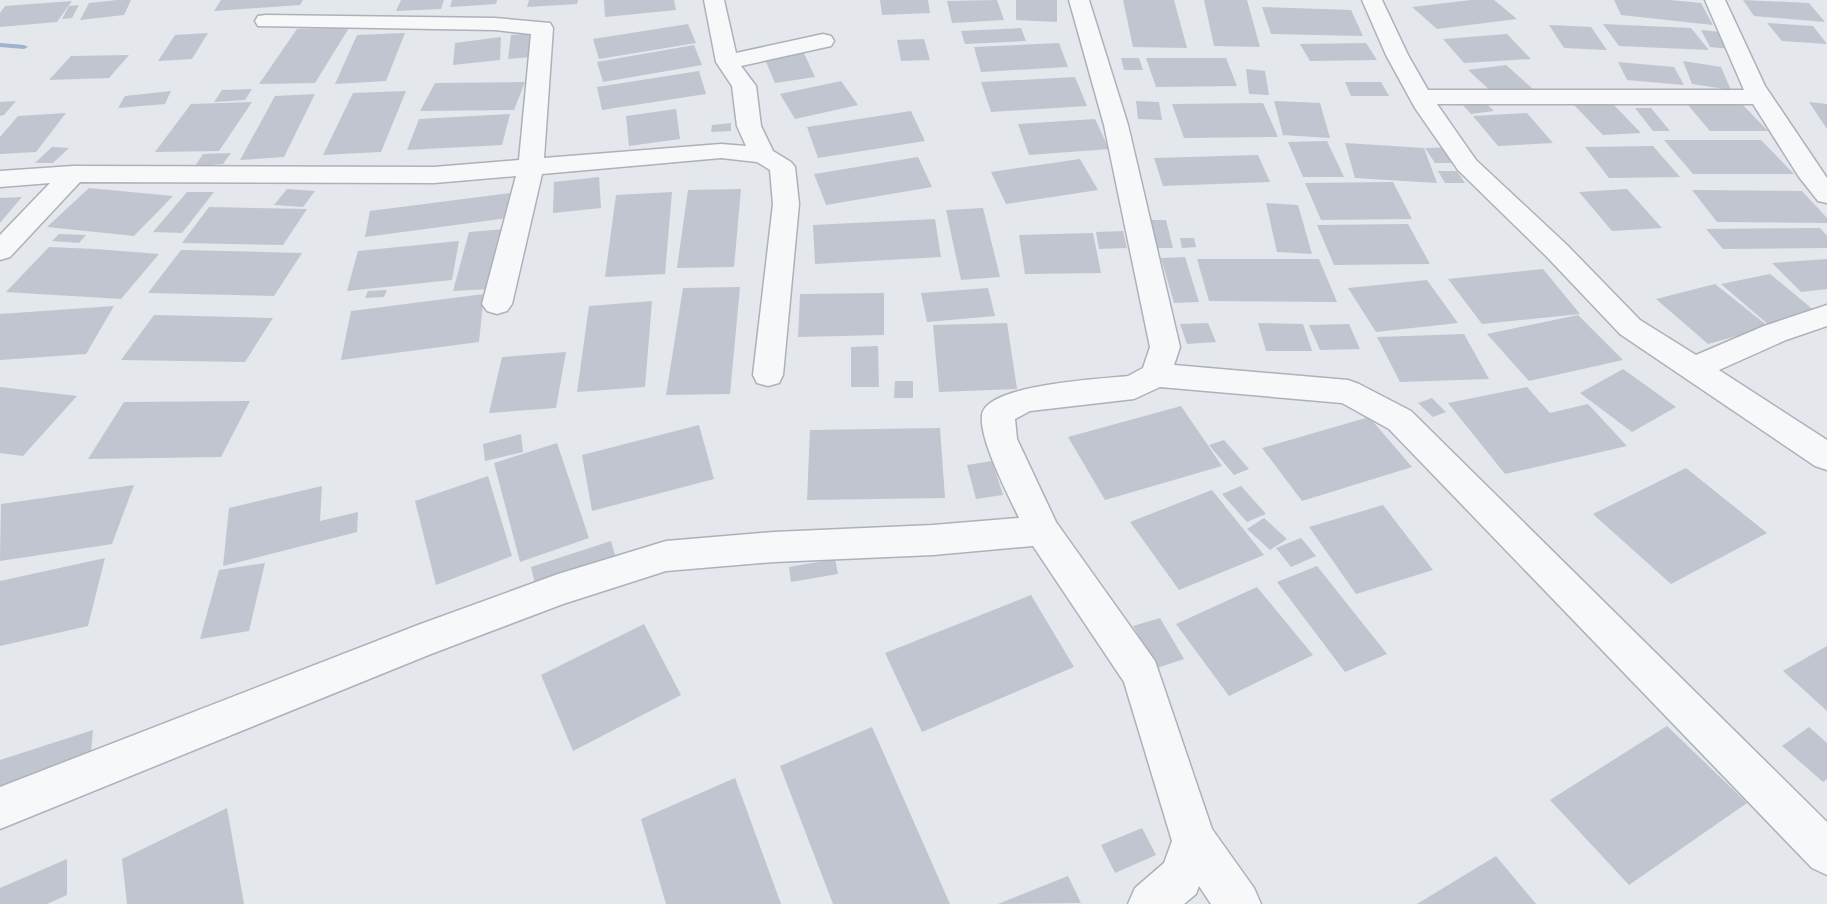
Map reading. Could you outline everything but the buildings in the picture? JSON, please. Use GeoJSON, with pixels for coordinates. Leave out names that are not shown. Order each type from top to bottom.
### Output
{"type":"FeatureCollection","features":[{"type":"Feature","properties":{"kind":"street"},"geometry":{"type":"LineString","coordinates":[[714,0],[727,62],[744,86],[749,126],[763,154],[782,167],[786,204],[768,375]]}},
{"type":"Feature","properties":{"kind":"street"},"geometry":{"type":"LineString","coordinates":[[1079,0],[1116,125],[1165,347],[1156,375]]}},
{"type":"Feature","properties":{"kind":"street"},"geometry":{"type":"LineString","coordinates":[[1372,0],[1397,55],[1421,97],[1467,165],[1557,250],[1630,327],[1696,368],[1827,457]]}},
{"type":"Feature","properties":{"kind":"street"},"geometry":{"type":"LineString","coordinates":[[1715,0],[1759,97],[1808,172],[1827,195]]}},
{"type":"Feature","properties":{"kind":"street"},"geometry":{"type":"LineString","coordinates":[[266,21],[495,24],[542,28],[531,168],[497,304]]}},
{"type":"Feature","properties":{"kind":"street"},"geometry":{"type":"LineString","coordinates":[[727,62],[824,41]]}},
{"type":"Feature","properties":{"kind":"street"},"geometry":{"type":"LineString","coordinates":[[1421,97],[1759,97]]}},
{"type":"Feature","properties":{"kind":"street"},"geometry":{"type":"LineString","coordinates":[[0,178],[73,174],[434,175],[722,151],[763,154]]}},
{"type":"Feature","properties":{"kind":"street"},"geometry":{"type":"LineString","coordinates":[[0,251],[73,174]]}},
{"type":"Feature","properties":{"kind":"street"},"geometry":{"type":"LineString","coordinates":[[1696,368],[1774,333],[1827,315]]}},
{"type":"Feature","properties":{"kind":"street"},"geometry":{"type":"LineString","coordinates":[[1238,904],[1194,841],[1141,674],[1042,531],[1001,439],[999,414],[1023,400],[1134,387],[1156,375],[1348,392],[1400,420],[1827,853]]}},
{"type":"Feature","properties":{"kind":"street"},"geometry":{"type":"LineString","coordinates":[[0,808],[418,642],[558,590],[666,556],[774,547],[933,540],[1042,531]]}},
{"type":"Feature","properties":{"kind":"street"},"geometry":{"type":"LineString","coordinates":[[1151,904],[1180,878],[1194,841]]}},
{"type":"Feature","properties":{"kind":"waterway"},"geometry":{"type":"LineString","coordinates":[[0,45],[24,47]]}}]}
